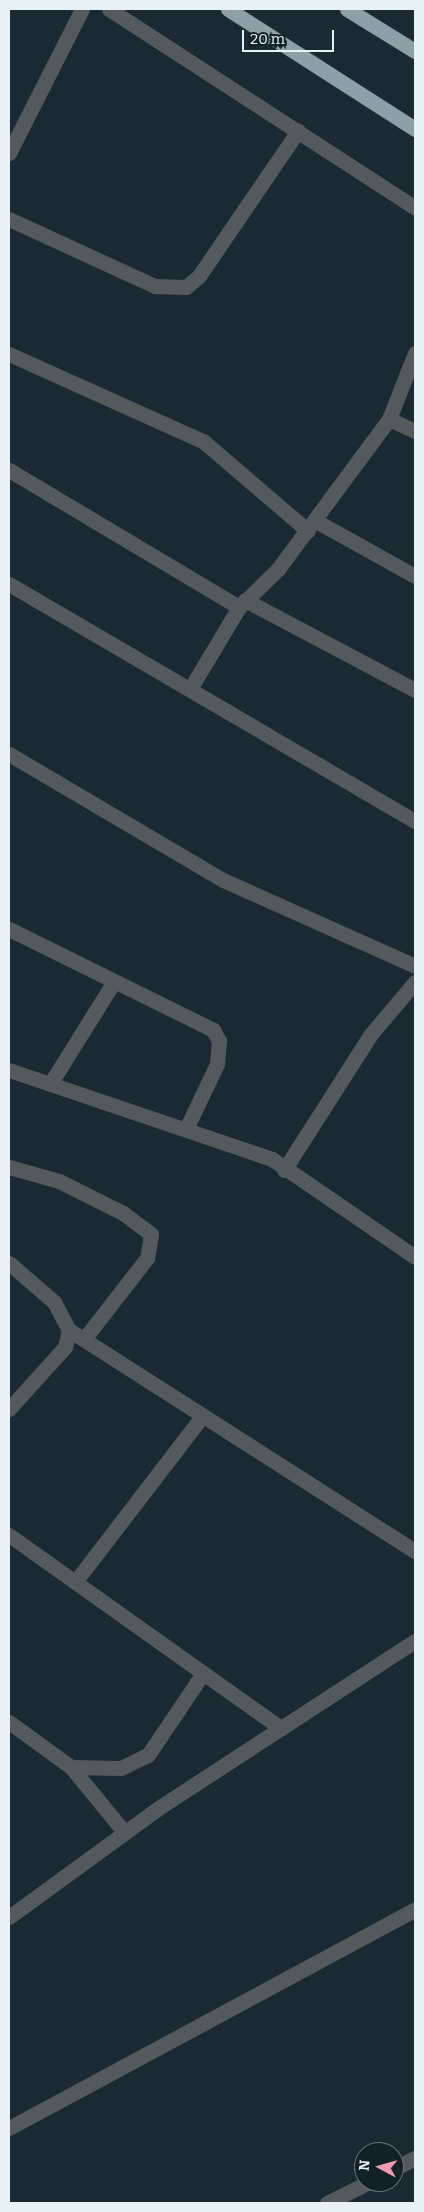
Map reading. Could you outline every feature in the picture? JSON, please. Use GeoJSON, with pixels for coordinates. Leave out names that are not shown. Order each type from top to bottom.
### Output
{"type":"FeatureCollection","features":[{"type":"Feature","properties":{"kind":"highway"},"geometry":{"type":"LineString","coordinates":[[228,9],[415,129]]}},
{"type":"Feature","properties":{"kind":"highway"},"geometry":{"type":"LineString","coordinates":[[347,9],[415,51]]}},
{"type":"Feature","properties":{"kind":"street"},"geometry":{"type":"LineString","coordinates":[[9,153],[82,9]]}},
{"type":"Feature","properties":{"kind":"street"},"geometry":{"type":"LineString","coordinates":[[109,9],[415,208]]}},
{"type":"Feature","properties":{"kind":"street"},"geometry":{"type":"LineString","coordinates":[[9,219],[155,286],[186,287],[199,276],[298,131]]}},
{"type":"Feature","properties":{"kind":"street"},"geometry":{"type":"LineString","coordinates":[[190,690],[242,604],[312,526],[390,419],[415,353]]}},
{"type":"Feature","properties":{"kind":"street"},"geometry":{"type":"LineString","coordinates":[[9,354],[203,441],[312,526],[415,576]]}},
{"type":"Feature","properties":{"kind":"street"},"geometry":{"type":"LineString","coordinates":[[390,419],[415,432]]}},
{"type":"Feature","properties":{"kind":"street"},"geometry":{"type":"LineString","coordinates":[[9,470],[242,604],[415,690]]}},
{"type":"Feature","properties":{"kind":"street"},"geometry":{"type":"LineString","coordinates":[[9,584],[415,821]]}},
{"type":"Feature","properties":{"kind":"street"},"geometry":{"type":"LineString","coordinates":[[9,754],[223,880],[412,960]]}},
{"type":"Feature","properties":{"kind":"street"},"geometry":{"type":"LineString","coordinates":[[9,929],[113,983],[206,1023],[219,1041],[217,1064],[186,1129]]}},
{"type":"Feature","properties":{"kind":"street"},"geometry":{"type":"LineString","coordinates":[[284,1170],[371,1034],[415,982]]}},
{"type":"Feature","properties":{"kind":"street"},"geometry":{"type":"LineString","coordinates":[[50,1084],[113,983]]}},
{"type":"Feature","properties":{"kind":"street"},"geometry":{"type":"LineString","coordinates":[[12,1070],[263,1156],[415,1257]]}},
{"type":"Feature","properties":{"kind":"street"},"geometry":{"type":"LineString","coordinates":[[9,1167],[58,1181],[123,1213],[151,1234],[147,1258],[84,1340]]}},
{"type":"Feature","properties":{"kind":"street"},"geometry":{"type":"LineString","coordinates":[[9,1263],[54,1302],[68,1330],[415,1551]]}},
{"type":"Feature","properties":{"kind":"street"},"geometry":{"type":"LineString","coordinates":[[9,1409],[65,1347],[68,1330]]}},
{"type":"Feature","properties":{"kind":"street"},"geometry":{"type":"LineString","coordinates":[[75,1582],[203,1416]]}},
{"type":"Feature","properties":{"kind":"street"},"geometry":{"type":"LineString","coordinates":[[9,1535],[282,1728]]}},
{"type":"Feature","properties":{"kind":"street"},"geometry":{"type":"LineString","coordinates":[[9,1917],[125,1832],[415,1641]]}},
{"type":"Feature","properties":{"kind":"street"},"geometry":{"type":"LineString","coordinates":[[71,1767],[121,1768],[148,1754],[203,1673]]}},
{"type":"Feature","properties":{"kind":"street"},"geometry":{"type":"LineString","coordinates":[[9,1722],[71,1767],[125,1832]]}},
{"type":"Feature","properties":{"kind":"street"},"geometry":{"type":"LineString","coordinates":[[9,2128],[415,1909]]}},
{"type":"Feature","properties":{"kind":"street"},"geometry":{"type":"LineString","coordinates":[[332,2202],[354,2190]]}}]}
